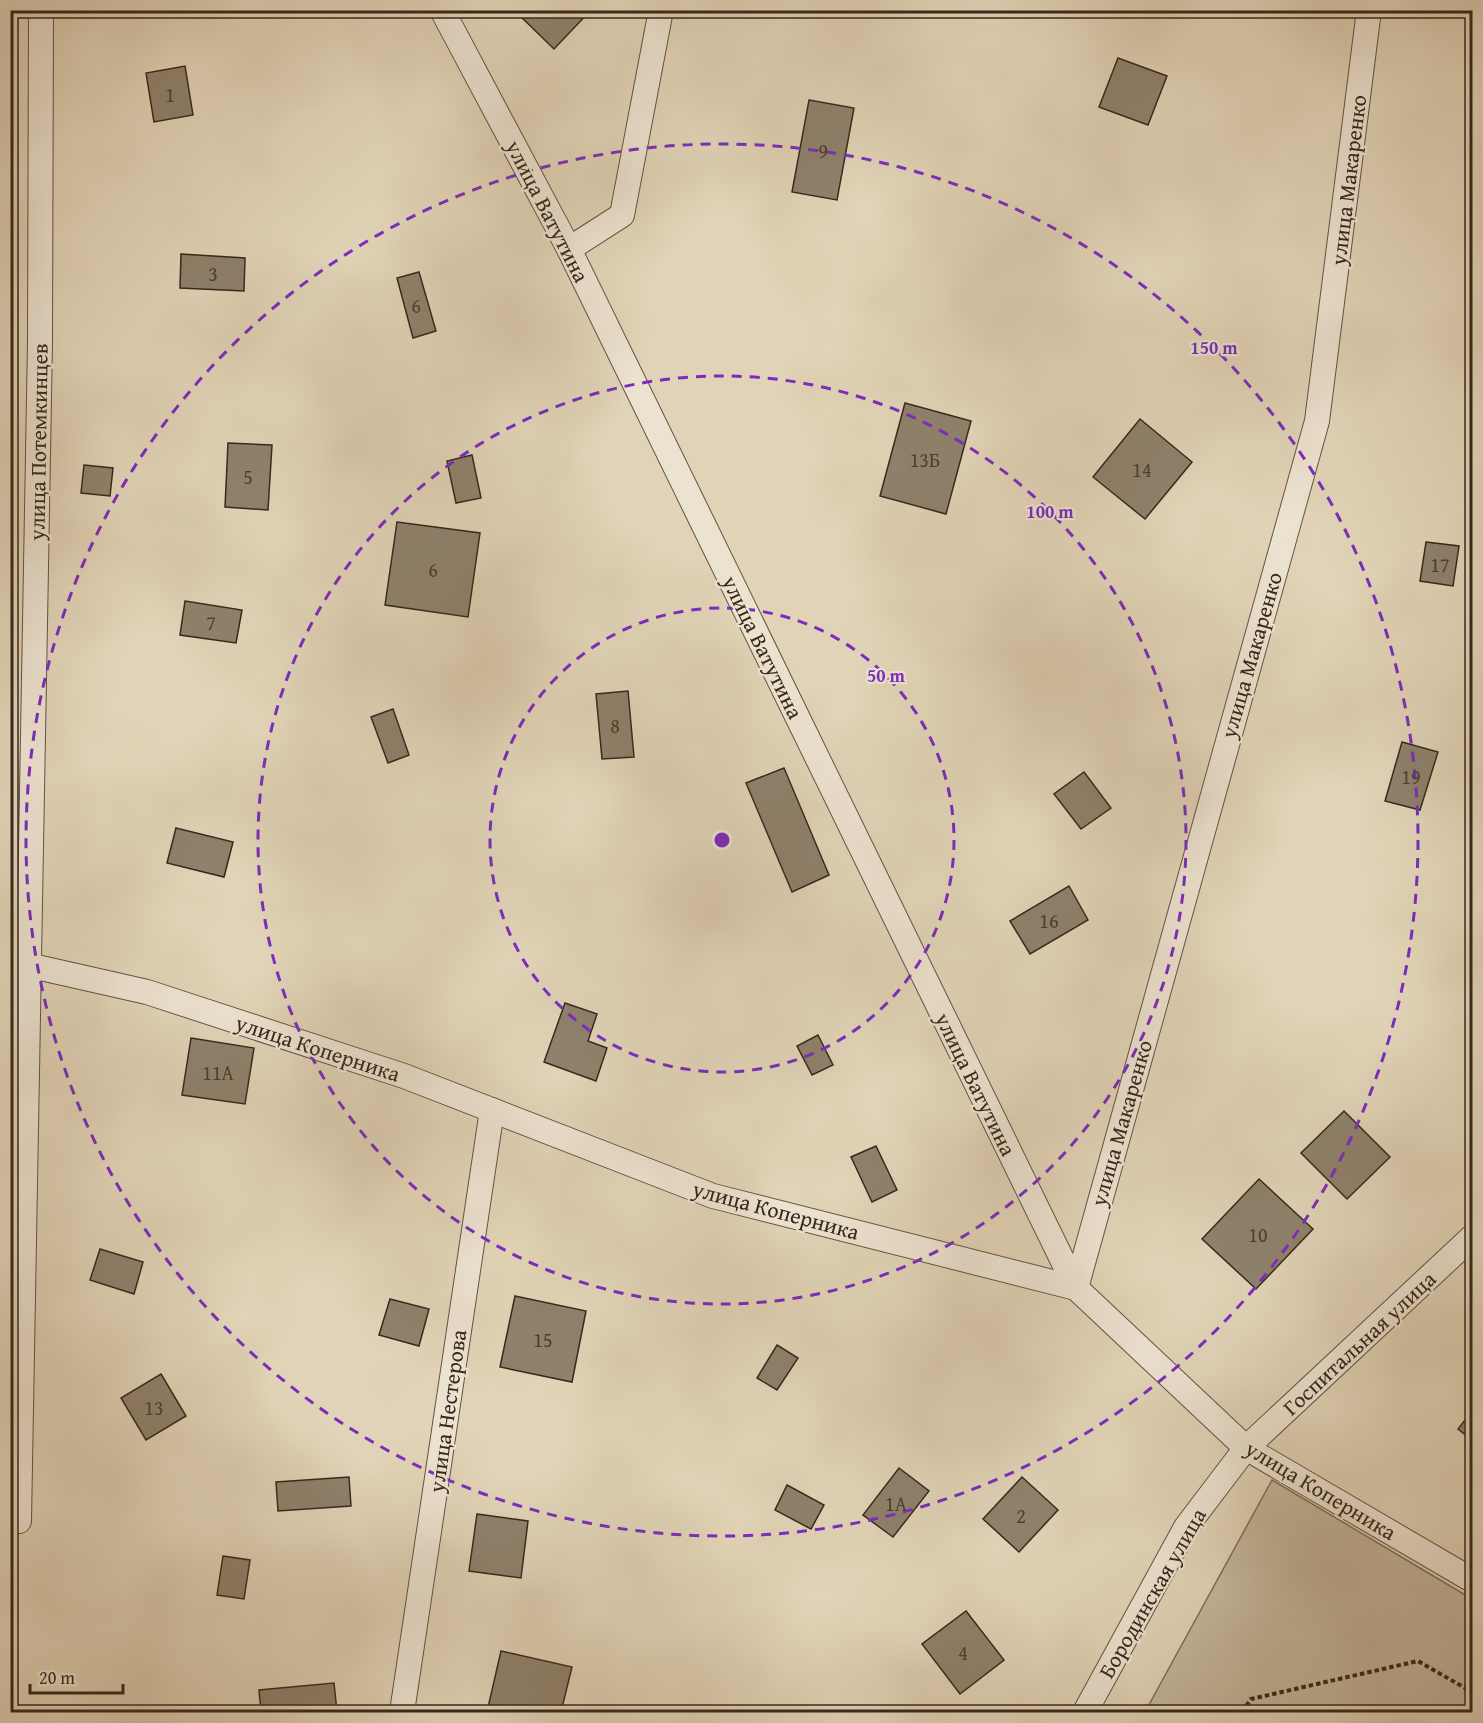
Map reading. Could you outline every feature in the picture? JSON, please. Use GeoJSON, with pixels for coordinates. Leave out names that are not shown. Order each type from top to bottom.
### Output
{"type":"FeatureCollection","features":[{"type":"Feature","properties":{"kind":"street","name":"улица Потемкинцев"},"geometry":{"type":"LineString","coordinates":[[19,1521],[20,963],[40,342],[41,10]]}},
{"type":"Feature","properties":{"kind":"street","name":"улица Ватутина"},"geometry":{"type":"LineString","coordinates":[[442,10],[569,249],[1076,1287]]}},
{"type":"Feature","properties":{"kind":"street"},"geometry":{"type":"LineString","coordinates":[[569,249],[622,215],[661,10]]}},
{"type":"Feature","properties":{"kind":"street","name":"улица Макаренко"},"geometry":{"type":"LineString","coordinates":[[1076,1287],[1317,421],[1369,10]]}},
{"type":"Feature","properties":{"kind":"street","name":"улица Коперника"},"geometry":{"type":"LineString","coordinates":[[20,963],[147,992],[404,1076],[713,1196],[1076,1287],[1246,1448],[1473,1580]]}},
{"type":"Feature","properties":{"kind":"street","name":"улица Нестерова"},"geometry":{"type":"LineString","coordinates":[[402,1713],[492,1110]]}},
{"type":"Feature","properties":{"kind":"street","name":"Госпитальная улица"},"geometry":{"type":"LineString","coordinates":[[1246,1448],[1473,1237]]}},
{"type":"Feature","properties":{"kind":"street","name":"Бородинская улица"},"geometry":{"type":"LineString","coordinates":[[1085,1713],[1186,1527],[1246,1448]]}},
{"type":"Feature","properties":{"kind":"path"},"geometry":{"type":"LineString","coordinates":[[1242,1713],[1251,1699],[1418,1661],[1473,1692]]}},
{"type":"Feature","properties":{"kind":"shaded area"},"geometry":{"type":"Polygon","coordinates":[[[1272,1480],[1472,1599],[1472,1712],[1145,1712],[1272,1480]]]}},
{"type":"Feature","properties":{"kind":"building"},"geometry":{"type":"Polygon","coordinates":[[[514,10],[591,10],[554,49],[514,10]]]}},
{"type":"Feature","properties":{"kind":"building"},"geometry":{"type":"Polygon","coordinates":[[[1118,58],[1167,76],[1148,125],[1099,107],[1118,58]]]}},
{"type":"Feature","properties":{"kind":"building"},"geometry":{"type":"Polygon","coordinates":[[[185,66],[193,115],[154,122],[146,73],[185,66]]]}},
{"type":"Feature","properties":{"kind":"building"},"geometry":{"type":"Polygon","coordinates":[[[809,100],[854,108],[837,200],[792,192],[809,100]]]}},
{"type":"Feature","properties":{"kind":"building"},"geometry":{"type":"Polygon","coordinates":[[[181,254],[245,258],[244,291],[180,288],[181,254]]]}},
{"type":"Feature","properties":{"kind":"building"},"geometry":{"type":"Polygon","coordinates":[[[419,272],[436,331],[413,338],[397,278],[419,272]]]}},
{"type":"Feature","properties":{"kind":"building"},"geometry":{"type":"Polygon","coordinates":[[[905,403],[971,421],[946,514],[880,496],[905,403]]]}},
{"type":"Feature","properties":{"kind":"building"},"geometry":{"type":"Polygon","coordinates":[[[1140,419],[1192,462],[1145,519],[1093,477],[1140,419]]]}},
{"type":"Feature","properties":{"kind":"building"},"geometry":{"type":"Polygon","coordinates":[[[228,443],[272,445],[268,510],[225,507],[228,443]]]}},
{"type":"Feature","properties":{"kind":"building"},"geometry":{"type":"Polygon","coordinates":[[[472,455],[481,498],[456,503],[447,461],[472,455]]]}},
{"type":"Feature","properties":{"kind":"building"},"geometry":{"type":"Polygon","coordinates":[[[84,465],[113,468],[110,496],[81,493],[84,465]]]}},
{"type":"Feature","properties":{"kind":"building"},"geometry":{"type":"Polygon","coordinates":[[[397,522],[480,533],[468,617],[385,605],[397,522]]]}},
{"type":"Feature","properties":{"kind":"building"},"geometry":{"type":"Polygon","coordinates":[[[1426,542],[1459,546],[1453,586],[1420,581],[1426,542]]]}},
{"type":"Feature","properties":{"kind":"building"},"geometry":{"type":"Polygon","coordinates":[[[185,601],[242,610],[236,643],[180,635],[185,601]]]}},
{"type":"Feature","properties":{"kind":"building"},"geometry":{"type":"Polygon","coordinates":[[[628,691],[634,757],[602,759],[596,694],[628,691]]]}},
{"type":"Feature","properties":{"kind":"building"},"geometry":{"type":"Polygon","coordinates":[[[393,709],[409,755],[388,763],[371,717],[393,709]]]}},
{"type":"Feature","properties":{"kind":"building"},"geometry":{"type":"Polygon","coordinates":[[[1402,742],[1438,752],[1420,810],[1385,801],[1402,742]]]}},
{"type":"Feature","properties":{"kind":"building"},"geometry":{"type":"Polygon","coordinates":[[[784,768],[829,875],[792,892],[746,783],[784,768]]]}},
{"type":"Feature","properties":{"kind":"building"},"geometry":{"type":"Polygon","coordinates":[[[1084,772],[1111,808],[1081,829],[1054,794],[1084,772]]]}},
{"type":"Feature","properties":{"kind":"building"},"geometry":{"type":"Polygon","coordinates":[[[176,828],[233,842],[224,877],[167,863],[176,828]]]}},
{"type":"Feature","properties":{"kind":"building"},"geometry":{"type":"Polygon","coordinates":[[[1069,886],[1088,920],[1030,954],[1010,921],[1069,886]]]}},
{"type":"Feature","properties":{"kind":"building"},"geometry":{"type":"Polygon","coordinates":[[[565,1003],[597,1014],[588,1041],[607,1048],[596,1081],[544,1062],[565,1003]]]}},
{"type":"Feature","properties":{"kind":"building"},"geometry":{"type":"Polygon","coordinates":[[[818,1035],[833,1065],[812,1075],[797,1046],[818,1035]]]}},
{"type":"Feature","properties":{"kind":"building"},"geometry":{"type":"Polygon","coordinates":[[[191,1038],[254,1048],[245,1104],[182,1095],[191,1038]]]}},
{"type":"Feature","properties":{"kind":"building"},"geometry":{"type":"Polygon","coordinates":[[[1344,1111],[1390,1157],[1347,1199],[1301,1153],[1344,1111]]]}},
{"type":"Feature","properties":{"kind":"building"},"geometry":{"type":"Polygon","coordinates":[[[876,1146],[897,1190],[872,1202],[851,1157],[876,1146]]]}},
{"type":"Feature","properties":{"kind":"building"},"geometry":{"type":"Polygon","coordinates":[[[1259,1179],[1313,1229],[1256,1289],[1202,1239],[1259,1179]]]}},
{"type":"Feature","properties":{"kind":"building"},"geometry":{"type":"Polygon","coordinates":[[[100,1249],[143,1262],[134,1294],[90,1280],[100,1249]]]}},
{"type":"Feature","properties":{"kind":"building"},"geometry":{"type":"Polygon","coordinates":[[[515,1296],[586,1311],[572,1382],[500,1367],[515,1296]]]}},
{"type":"Feature","properties":{"kind":"building"},"geometry":{"type":"Polygon","coordinates":[[[390,1299],[429,1309],[419,1346],[379,1335],[390,1299]]]}},
{"type":"Feature","properties":{"kind":"building"},"geometry":{"type":"Polygon","coordinates":[[[777,1345],[798,1358],[777,1390],[757,1378],[777,1345]]]}},
{"type":"Feature","properties":{"kind":"building"},"geometry":{"type":"Polygon","coordinates":[[[161,1374],[186,1416],[146,1440],[121,1398],[161,1374]]]}},
{"type":"Feature","properties":{"kind":"building"},"geometry":{"type":"Polygon","coordinates":[[[1472,1411],[1472,1440],[1458,1429],[1472,1411]]]}},
{"type":"Feature","properties":{"kind":"building"},"geometry":{"type":"Polygon","coordinates":[[[899,1468],[929,1491],[893,1537],[863,1515],[899,1468]]]}},
{"type":"Feature","properties":{"kind":"building"},"geometry":{"type":"Polygon","coordinates":[[[349,1477],[351,1506],[278,1511],[276,1482],[349,1477]]]}},
{"type":"Feature","properties":{"kind":"building"},"geometry":{"type":"Polygon","coordinates":[[[1022,1477],[1058,1510],[1019,1552],[983,1519],[1022,1477]]]}},
{"type":"Feature","properties":{"kind":"building"},"geometry":{"type":"Polygon","coordinates":[[[787,1485],[824,1505],[811,1529],[775,1510],[787,1485]]]}},
{"type":"Feature","properties":{"kind":"building"},"geometry":{"type":"Polygon","coordinates":[[[477,1514],[528,1521],[521,1578],[469,1571],[477,1514]]]}},
{"type":"Feature","properties":{"kind":"building"},"geometry":{"type":"Polygon","coordinates":[[[223,1556],[250,1560],[244,1599],[217,1595],[223,1556]]]}},
{"type":"Feature","properties":{"kind":"building"},"geometry":{"type":"Polygon","coordinates":[[[966,1611],[1004,1660],[960,1694],[922,1644],[966,1611]]]}},
{"type":"Feature","properties":{"kind":"building"},"geometry":{"type":"Polygon","coordinates":[[[501,1651],[572,1667],[561,1712],[487,1712],[501,1651]]]}},
{"type":"Feature","properties":{"kind":"building"},"geometry":{"type":"Polygon","coordinates":[[[334,1683],[337,1712],[261,1712],[259,1690],[334,1683]]]}}]}
